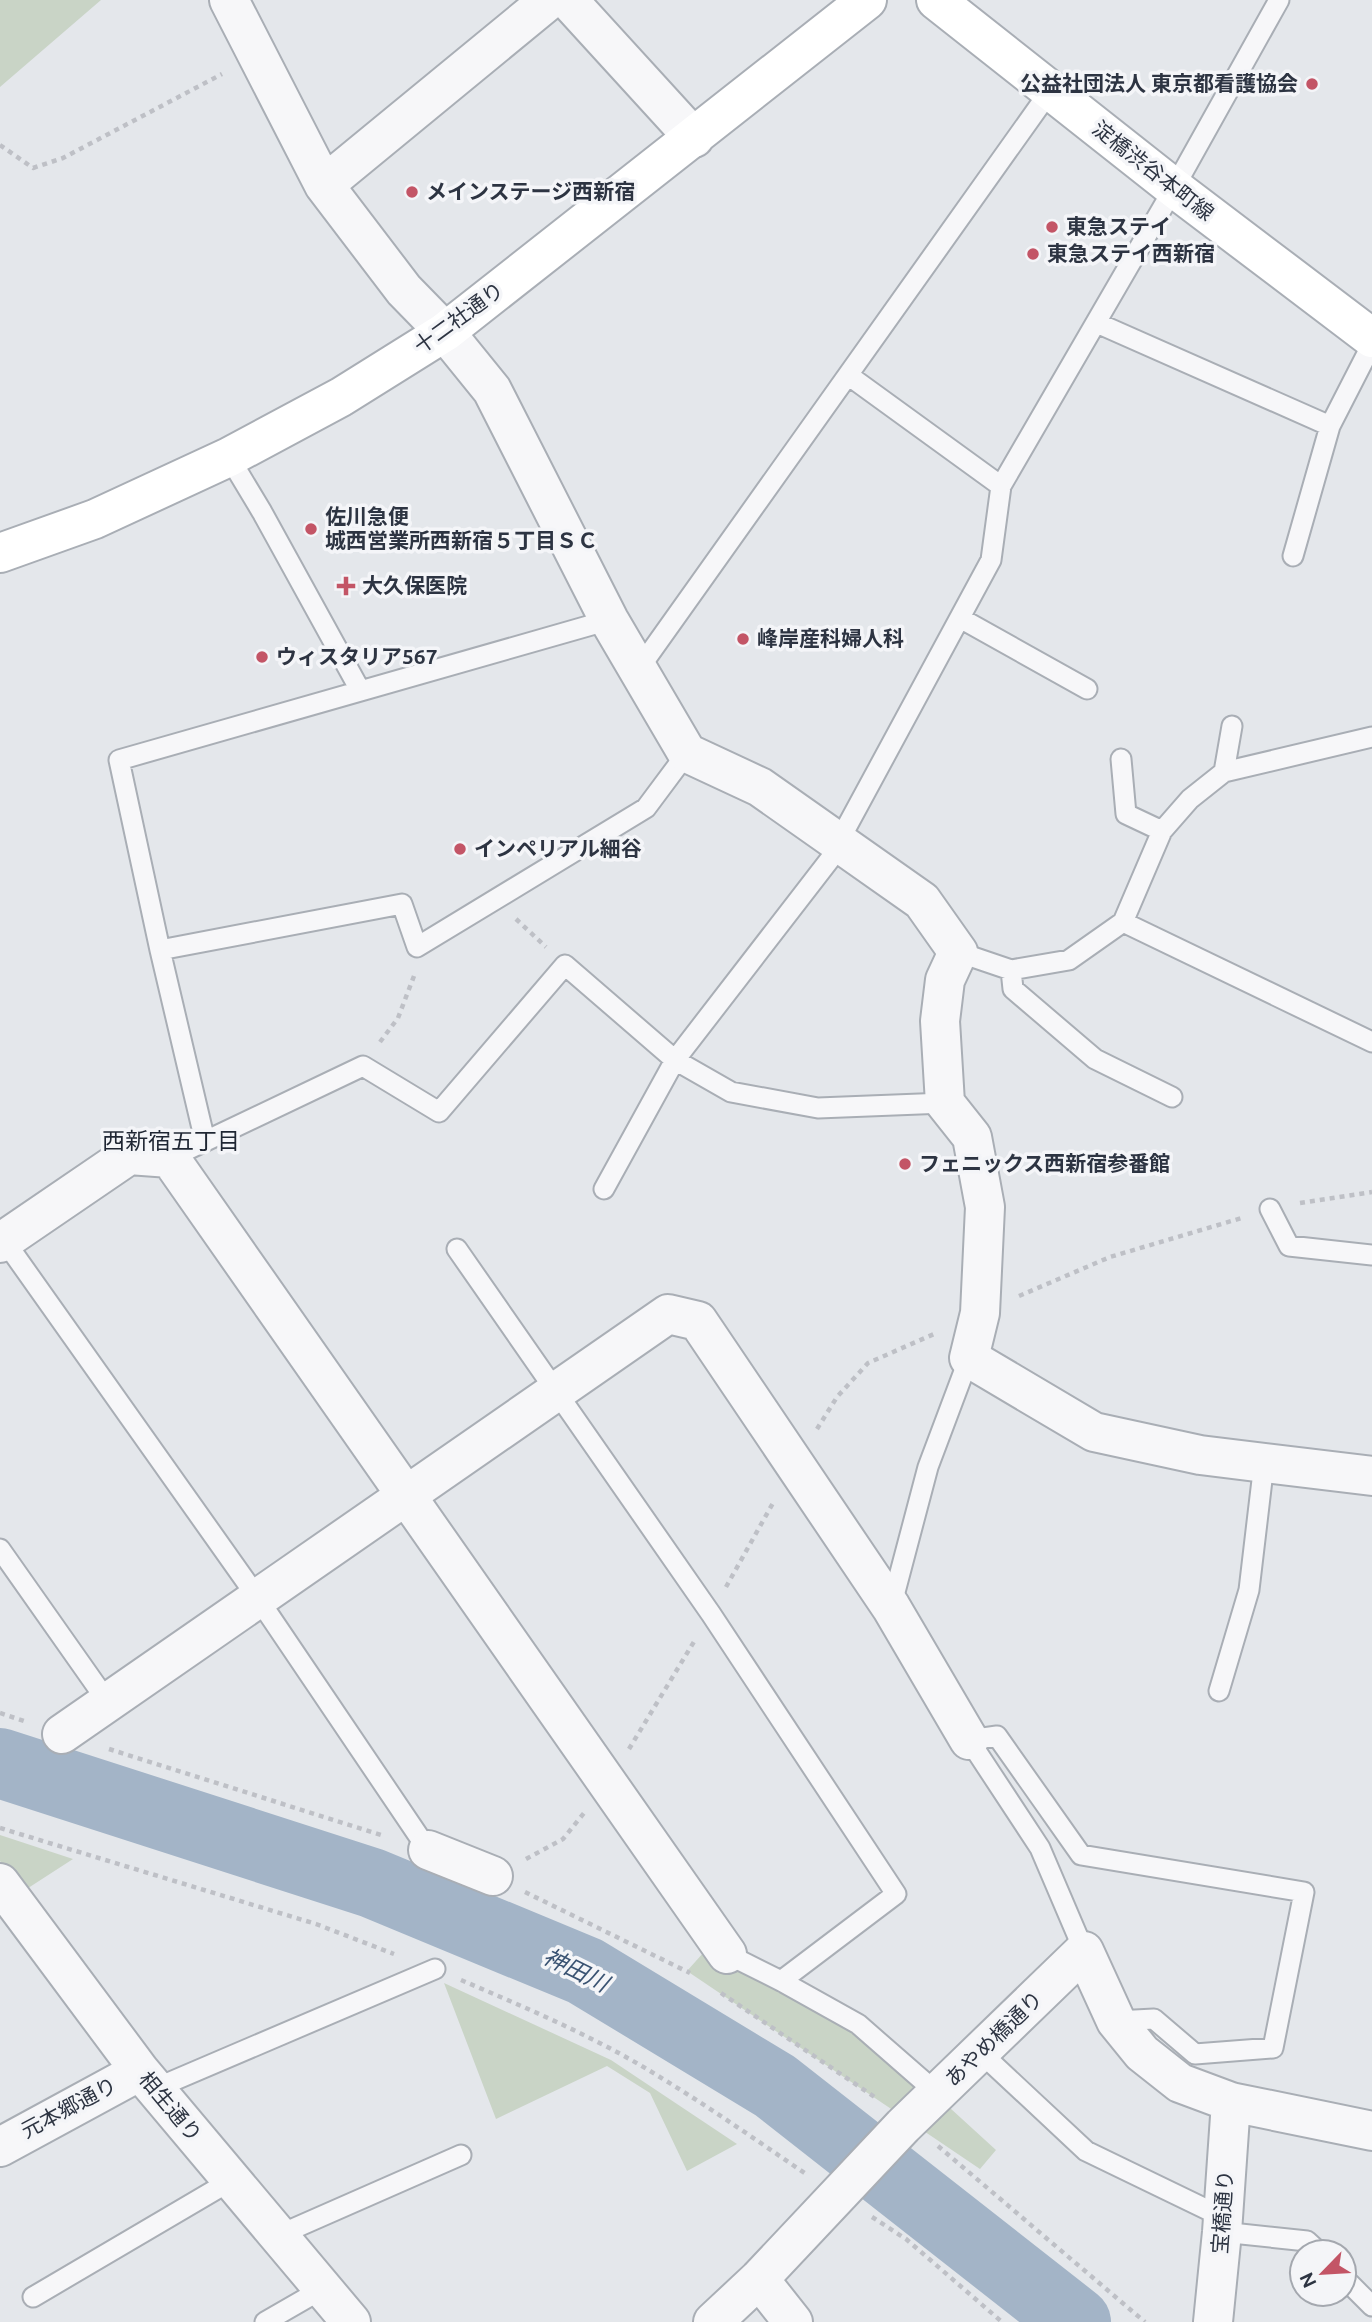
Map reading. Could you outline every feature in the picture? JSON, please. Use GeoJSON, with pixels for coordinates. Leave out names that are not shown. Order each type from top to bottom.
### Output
{"type":"FeatureCollection","features":[{"type":"Feature","properties":{"kind":"main road","name":"十二社通り"},"geometry":{"type":"LineString","coordinates":[[0,553],[95,519],[229,457],[341,397],[444,332],[867,0]]}},
{"type":"Feature","properties":{"kind":"main road","name":"淀橋渋谷本町線"},"geometry":{"type":"LineString","coordinates":[[936,0],[1174,188],[1372,338]]}},
{"type":"Feature","properties":{"kind":"street"},"geometry":{"type":"LineString","coordinates":[[229,0],[324,185],[404,290],[444,332],[492,390],[609,620],[687,753],[760,787],[922,901],[958,952],[945,980],[940,1021],[945,1103],[972,1136],[985,1207],[980,1313],[969,1358],[1094,1432],[1200,1455],[1372,1476]]}},
{"type":"Feature","properties":{"kind":"street"},"geometry":{"type":"LineString","coordinates":[[324,185],[550,0]]}},
{"type":"Feature","properties":{"kind":"street"},"geometry":{"type":"LineString","coordinates":[[568,0],[694,138]]}},
{"type":"Feature","properties":{"kind":"street"},"geometry":{"type":"LineString","coordinates":[[2,1241],[129,1155],[170,1158],[727,1954]]}},
{"type":"Feature","properties":{"kind":"street"},"geometry":{"type":"LineString","coordinates":[[62,1734],[668,1314],[698,1321],[891,1607],[969,1740]]}},
{"type":"Feature","properties":{"kind":"street"},"geometry":{"type":"LineString","coordinates":[[428,1850],[493,1877]]}},
{"type":"Feature","properties":{"kind":"street","name":"相生通り"},"geometry":{"type":"LineString","coordinates":[[0,1883],[147,2080],[351,2322]]}},
{"type":"Feature","properties":{"kind":"street"},"geometry":{"type":"LineString","coordinates":[[1084,1951],[1116,2021],[1142,2053],[1180,2083],[1231,2102],[1372,2131]]}},
{"type":"Feature","properties":{"kind":"street","name":"あやめ橋通り"},"geometry":{"type":"LineString","coordinates":[[759,2279],[905,2123],[1084,1951]]}},
{"type":"Feature","properties":{"kind":"street","name":"元本郷通り"},"geometry":{"type":"LineString","coordinates":[[0,2147],[147,2080]]}},
{"type":"Feature","properties":{"kind":"street","name":"宝橋通り"},"geometry":{"type":"LineString","coordinates":[[1213,2322],[1231,2102]]}},
{"type":"Feature","properties":{"kind":"street"},"geometry":{"type":"LineString","coordinates":[[713,2322],[759,2279],[793,2322]]}},
{"type":"Feature","properties":{"kind":"lane"},"geometry":{"type":"LineString","coordinates":[[604,1189],[675,1060],[834,854],[991,560],[1001,486],[1097,323],[1279,0]]}},
{"type":"Feature","properties":{"kind":"lane"},"geometry":{"type":"LineString","coordinates":[[638,670],[1050,91]]}},
{"type":"Feature","properties":{"kind":"lane"},"geometry":{"type":"LineString","coordinates":[[1097,323],[1330,426]]}},
{"type":"Feature","properties":{"kind":"lane"},"geometry":{"type":"LineString","coordinates":[[1293,556],[1330,426],[1372,344]]}},
{"type":"Feature","properties":{"kind":"lane"},"geometry":{"type":"LineString","coordinates":[[848,375],[1001,486]]}},
{"type":"Feature","properties":{"kind":"lane"},"geometry":{"type":"LineString","coordinates":[[229,457],[360,690]]}},
{"type":"Feature","properties":{"kind":"lane"},"geometry":{"type":"LineString","coordinates":[[960,618],[1087,689]]}},
{"type":"Feature","properties":{"kind":"lane"},"geometry":{"type":"LineString","coordinates":[[205,1141],[119,760],[609,620]]}},
{"type":"Feature","properties":{"kind":"lane"},"geometry":{"type":"LineString","coordinates":[[1224,772],[1232,726]]}},
{"type":"Feature","properties":{"kind":"lane"},"geometry":{"type":"LineString","coordinates":[[958,952],[1011,970],[1069,960],[1123,922],[1162,831],[1190,799],[1224,772],[1372,737]]}},
{"type":"Feature","properties":{"kind":"lane"},"geometry":{"type":"LineString","coordinates":[[160,950],[402,904],[417,947],[646,808],[687,753]]}},
{"type":"Feature","properties":{"kind":"lane"},"geometry":{"type":"LineString","coordinates":[[1121,759],[1126,814],[1162,831]]}},
{"type":"Feature","properties":{"kind":"lane"},"geometry":{"type":"LineString","coordinates":[[1123,922],[1372,1042]]}},
{"type":"Feature","properties":{"kind":"lane"},"geometry":{"type":"LineString","coordinates":[[170,1158],[362,1066],[439,1112],[565,965],[675,1060],[731,1092],[818,1108],[945,1103]]}},
{"type":"Feature","properties":{"kind":"lane"},"geometry":{"type":"LineString","coordinates":[[1011,970],[1013,989],[1095,1059],[1172,1097]]}},
{"type":"Feature","properties":{"kind":"lane"},"geometry":{"type":"LineString","coordinates":[[1270,1209],[1289,1246],[1372,1255]]}},
{"type":"Feature","properties":{"kind":"lane"},"geometry":{"type":"LineString","coordinates":[[2,1241],[257,1597],[428,1850]]}},
{"type":"Feature","properties":{"kind":"lane"},"geometry":{"type":"LineString","coordinates":[[457,1249],[711,1614],[896,1894],[781,1981]]}},
{"type":"Feature","properties":{"kind":"lane"},"geometry":{"type":"LineString","coordinates":[[891,1607],[928,1467],[969,1358]]}},
{"type":"Feature","properties":{"kind":"lane"},"geometry":{"type":"LineString","coordinates":[[1219,1690],[1249,1590],[1264,1463]]}},
{"type":"Feature","properties":{"kind":"lane"},"geometry":{"type":"LineString","coordinates":[[0,1549],[107,1701]]}},
{"type":"Feature","properties":{"kind":"lane"},"geometry":{"type":"LineString","coordinates":[[1084,1951],[1040,1848],[969,1740],[997,1737],[1081,1855],[1304,1892],[1273,2048],[1195,2054],[1154,2019],[1116,2021]]}},
{"type":"Feature","properties":{"kind":"lane"},"geometry":{"type":"LineString","coordinates":[[727,1954],[858,2024],[937,2093]]}},
{"type":"Feature","properties":{"kind":"lane"},"geometry":{"type":"LineString","coordinates":[[147,2080],[435,1969]]}},
{"type":"Feature","properties":{"kind":"lane"},"geometry":{"type":"LineString","coordinates":[[981,2052],[1086,2151],[1210,2211],[1222,2232],[1288,2239]]}},
{"type":"Feature","properties":{"kind":"lane"},"geometry":{"type":"LineString","coordinates":[[279,2235],[461,2155]]}},
{"type":"Feature","properties":{"kind":"lane"},"geometry":{"type":"LineString","coordinates":[[33,2297],[232,2180]]}},
{"type":"Feature","properties":{"kind":"lane"},"geometry":{"type":"LineString","coordinates":[[265,2322],[324,2288]]}},
{"type":"Feature","properties":{"kind":"lane"},"geometry":{"type":"LineString","coordinates":[[1358,2292],[1372,2306]]}},
{"type":"Feature","properties":{"kind":"path"},"geometry":{"type":"LineString","coordinates":[[0,145],[33,167],[63,158],[257,55]]}},
{"type":"Feature","properties":{"kind":"path"},"geometry":{"type":"LineString","coordinates":[[495,900],[565,965]]}},
{"type":"Feature","properties":{"kind":"path"},"geometry":{"type":"LineString","coordinates":[[362,1066],[398,1018],[413,982],[417,947]]}},
{"type":"Feature","properties":{"kind":"path"},"geometry":{"type":"LineString","coordinates":[[0,1713],[428,1850]]}},
{"type":"Feature","properties":{"kind":"path"},"geometry":{"type":"LineString","coordinates":[[493,1877],[563,1839],[608,1784]]}},
{"type":"Feature","properties":{"kind":"path"},"geometry":{"type":"LineString","coordinates":[[0,1828],[316,1924],[435,1969],[537,2012],[625,2057]]}},
{"type":"Feature","properties":{"kind":"path"},"geometry":{"type":"LineString","coordinates":[[493,1877],[698,1978]]}},
{"type":"Feature","properties":{"kind":"path"},"geometry":{"type":"LineString","coordinates":[[720,1993],[905,2123],[1145,2322]]}},
{"type":"Feature","properties":{"kind":"green space"},"geometry":{"type":"Polygon","coordinates":[[[0,0],[101,0],[0,87],[0,0]]]}},
{"type":"Feature","properties":{"kind":"green space"},"geometry":{"type":"Polygon","coordinates":[[[0,1835],[73,1859],[22,1892],[0,1861],[0,1835]]]}},
{"type":"Feature","properties":{"kind":"green space"},"geometry":{"type":"Polygon","coordinates":[[[704,1952],[858,2024],[996,2150],[980,2169],[687,1971],[704,1952]]]}},
{"type":"Feature","properties":{"kind":"green space"},"geometry":{"type":"Polygon","coordinates":[[[444,1983],[611,2060],[737,2144],[687,2171],[650,2093],[607,2066],[496,2119],[444,1983]]]}},
{"type":"Feature","properties":{"kind":"waterway","name":"神田川"},"geometry":{"type":"LineString","coordinates":[[0,1763],[372,1883],[585,1971],[775,2086],[1076,2322]]}},
{"type":"Feature","properties":{"kind":"place","name":"公益社団法人 東京都看護協会"},"geometry":{"type":"Point","coordinates":[1312,84]}},
{"type":"Feature","properties":{"kind":"place","name":"メインステージ西新宿"},"geometry":{"type":"Point","coordinates":[412,192]}},
{"type":"Feature","properties":{"kind":"place","name":"東急ステイ"},"geometry":{"type":"Point","coordinates":[1052,227]}},
{"type":"Feature","properties":{"kind":"place","name":"東急ステイ西新宿"},"geometry":{"type":"Point","coordinates":[1033,254]}},
{"type":"Feature","properties":{"kind":"place","name":"佐川急便 城西営業所西新宿５丁目ＳＣ"},"geometry":{"type":"Point","coordinates":[311,529]}},
{"type":"Feature","properties":{"kind":"place","name":"大久保医院"},"geometry":{"type":"Point","coordinates":[346,586]}},
{"type":"Feature","properties":{"kind":"place","name":"峰岸産科婦人科"},"geometry":{"type":"Point","coordinates":[743,639]}},
{"type":"Feature","properties":{"kind":"place","name":"ウィスタリア567"},"geometry":{"type":"Point","coordinates":[262,657]}},
{"type":"Feature","properties":{"kind":"place","name":"インペリアル細谷"},"geometry":{"type":"Point","coordinates":[460,849]}},
{"type":"Feature","properties":{"kind":"place","name":"フェニックス西新宿参番館"},"geometry":{"type":"Point","coordinates":[905,1164]}},
{"type":"Feature","properties":{"kind":"district","name":"西新宿五丁目"},"geometry":{"type":"Point","coordinates":[171,1141]}}]}
